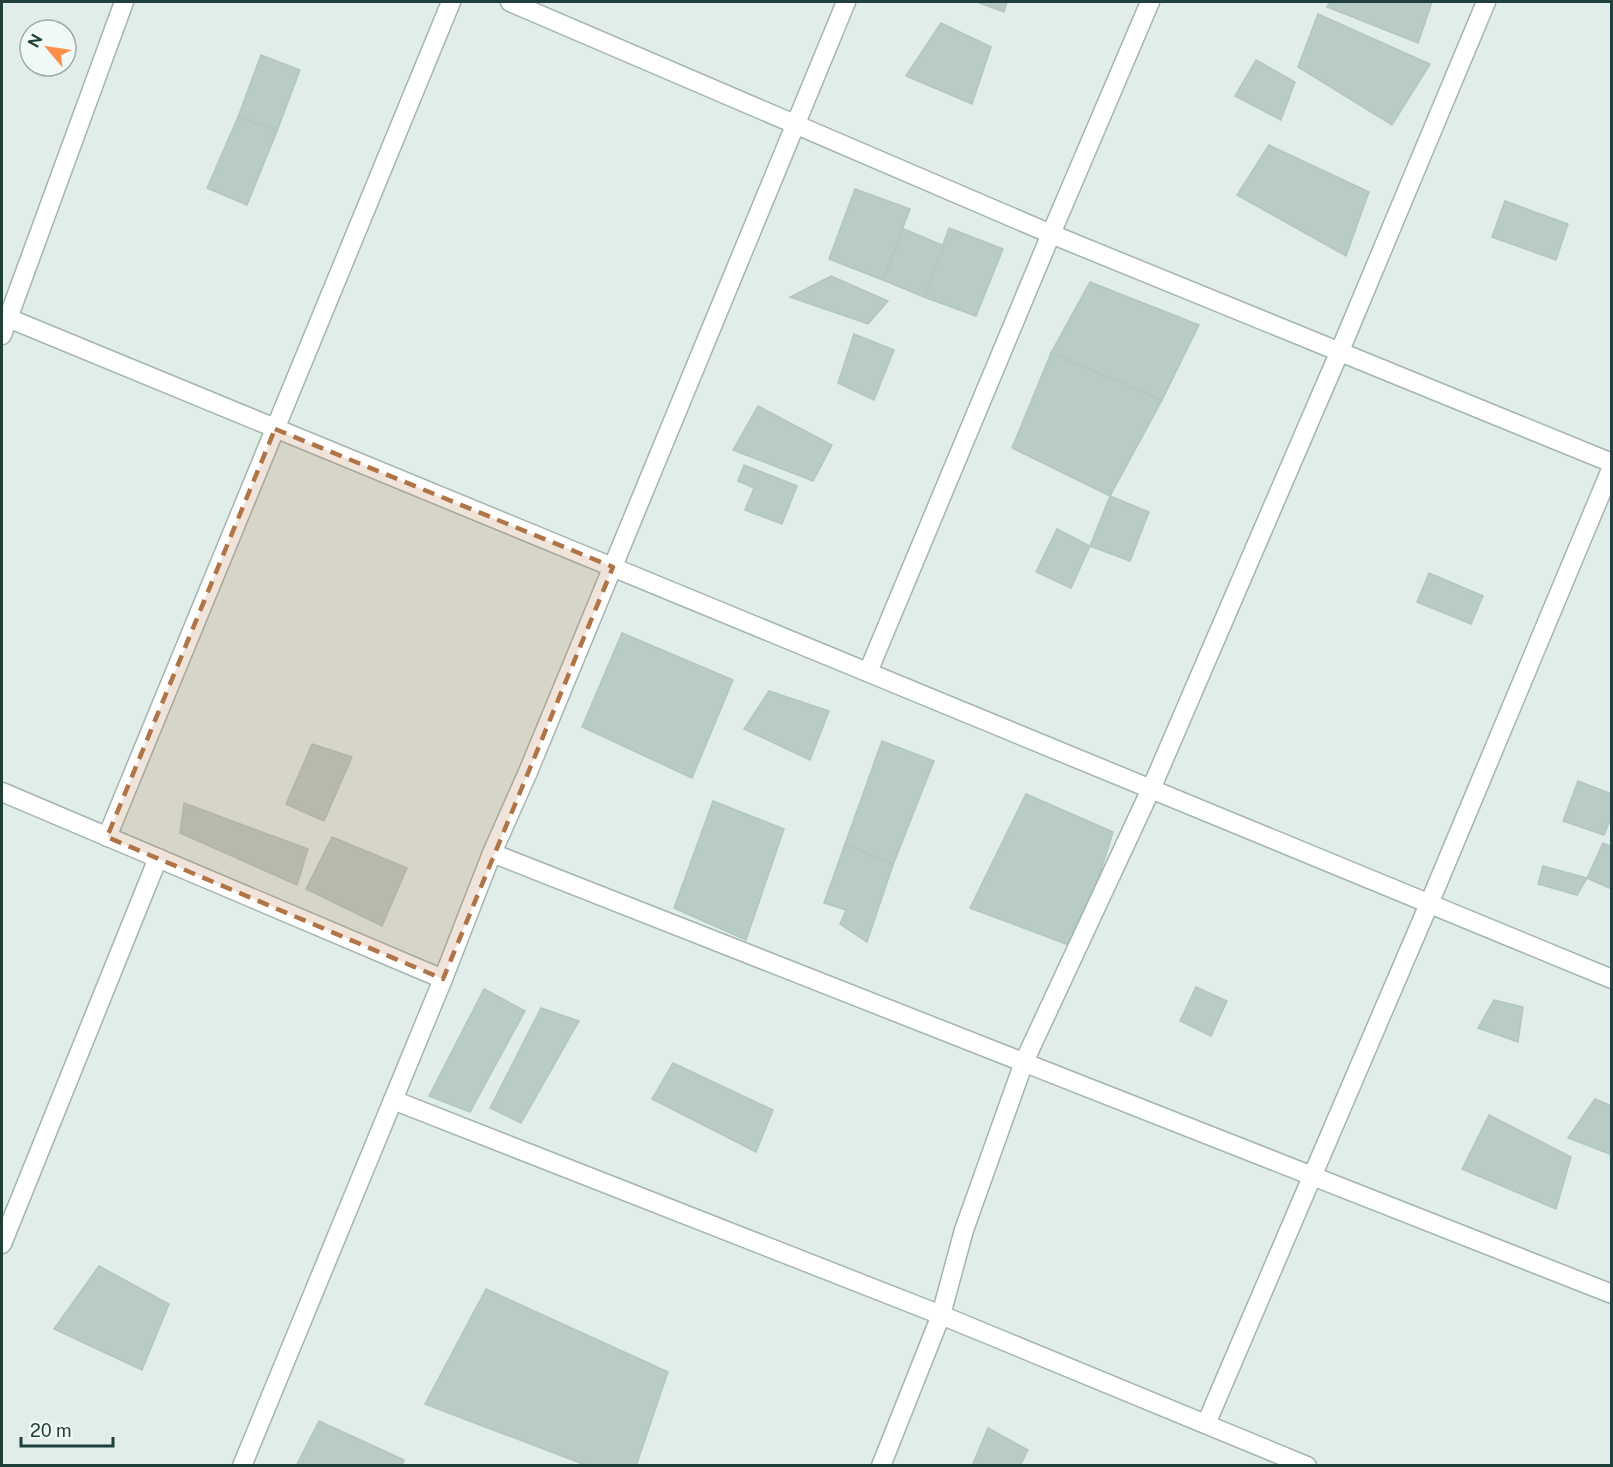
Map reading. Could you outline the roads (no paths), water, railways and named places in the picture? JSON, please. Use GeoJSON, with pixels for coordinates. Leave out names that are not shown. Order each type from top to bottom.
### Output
{"type":"FeatureCollection","features":[{"type":"Feature","properties":{"kind":"street"},"geometry":{"type":"LineString","coordinates":[[2,335],[124,2]]}},
{"type":"Feature","properties":{"kind":"street"},"geometry":{"type":"LineString","coordinates":[[107,837],[451,2]]}},
{"type":"Feature","properties":{"kind":"street"},"geometry":{"type":"LineString","coordinates":[[510,2],[1051,234],[1611,465],[1429,904],[1206,1424]]}},
{"type":"Feature","properties":{"kind":"street"},"geometry":{"type":"LineString","coordinates":[[242,1466],[443,979],[492,853],[528,772],[846,2]]}},
{"type":"Feature","properties":{"kind":"street"},"geometry":{"type":"LineString","coordinates":[[868,672],[1150,2]]}},
{"type":"Feature","properties":{"kind":"street"},"geometry":{"type":"LineString","coordinates":[[880,1466],[941,1315],[964,1230],[1024,1062],[1151,789],[1339,353],[1486,2]]}},
{"type":"Feature","properties":{"kind":"street"},"geometry":{"type":"LineString","coordinates":[[8,318],[1611,979]]}},
{"type":"Feature","properties":{"kind":"street"},"geometry":{"type":"LineString","coordinates":[[2,792],[443,979]]}},
{"type":"Feature","properties":{"kind":"street"},"geometry":{"type":"LineString","coordinates":[[492,853],[1611,1294]]}},
{"type":"Feature","properties":{"kind":"street"},"geometry":{"type":"LineString","coordinates":[[2,1244],[158,858]]}},
{"type":"Feature","properties":{"kind":"street"},"geometry":{"type":"LineString","coordinates":[[393,1100],[941,1315],[1206,1424],[1286,1462],[1306,1466]]}}]}
